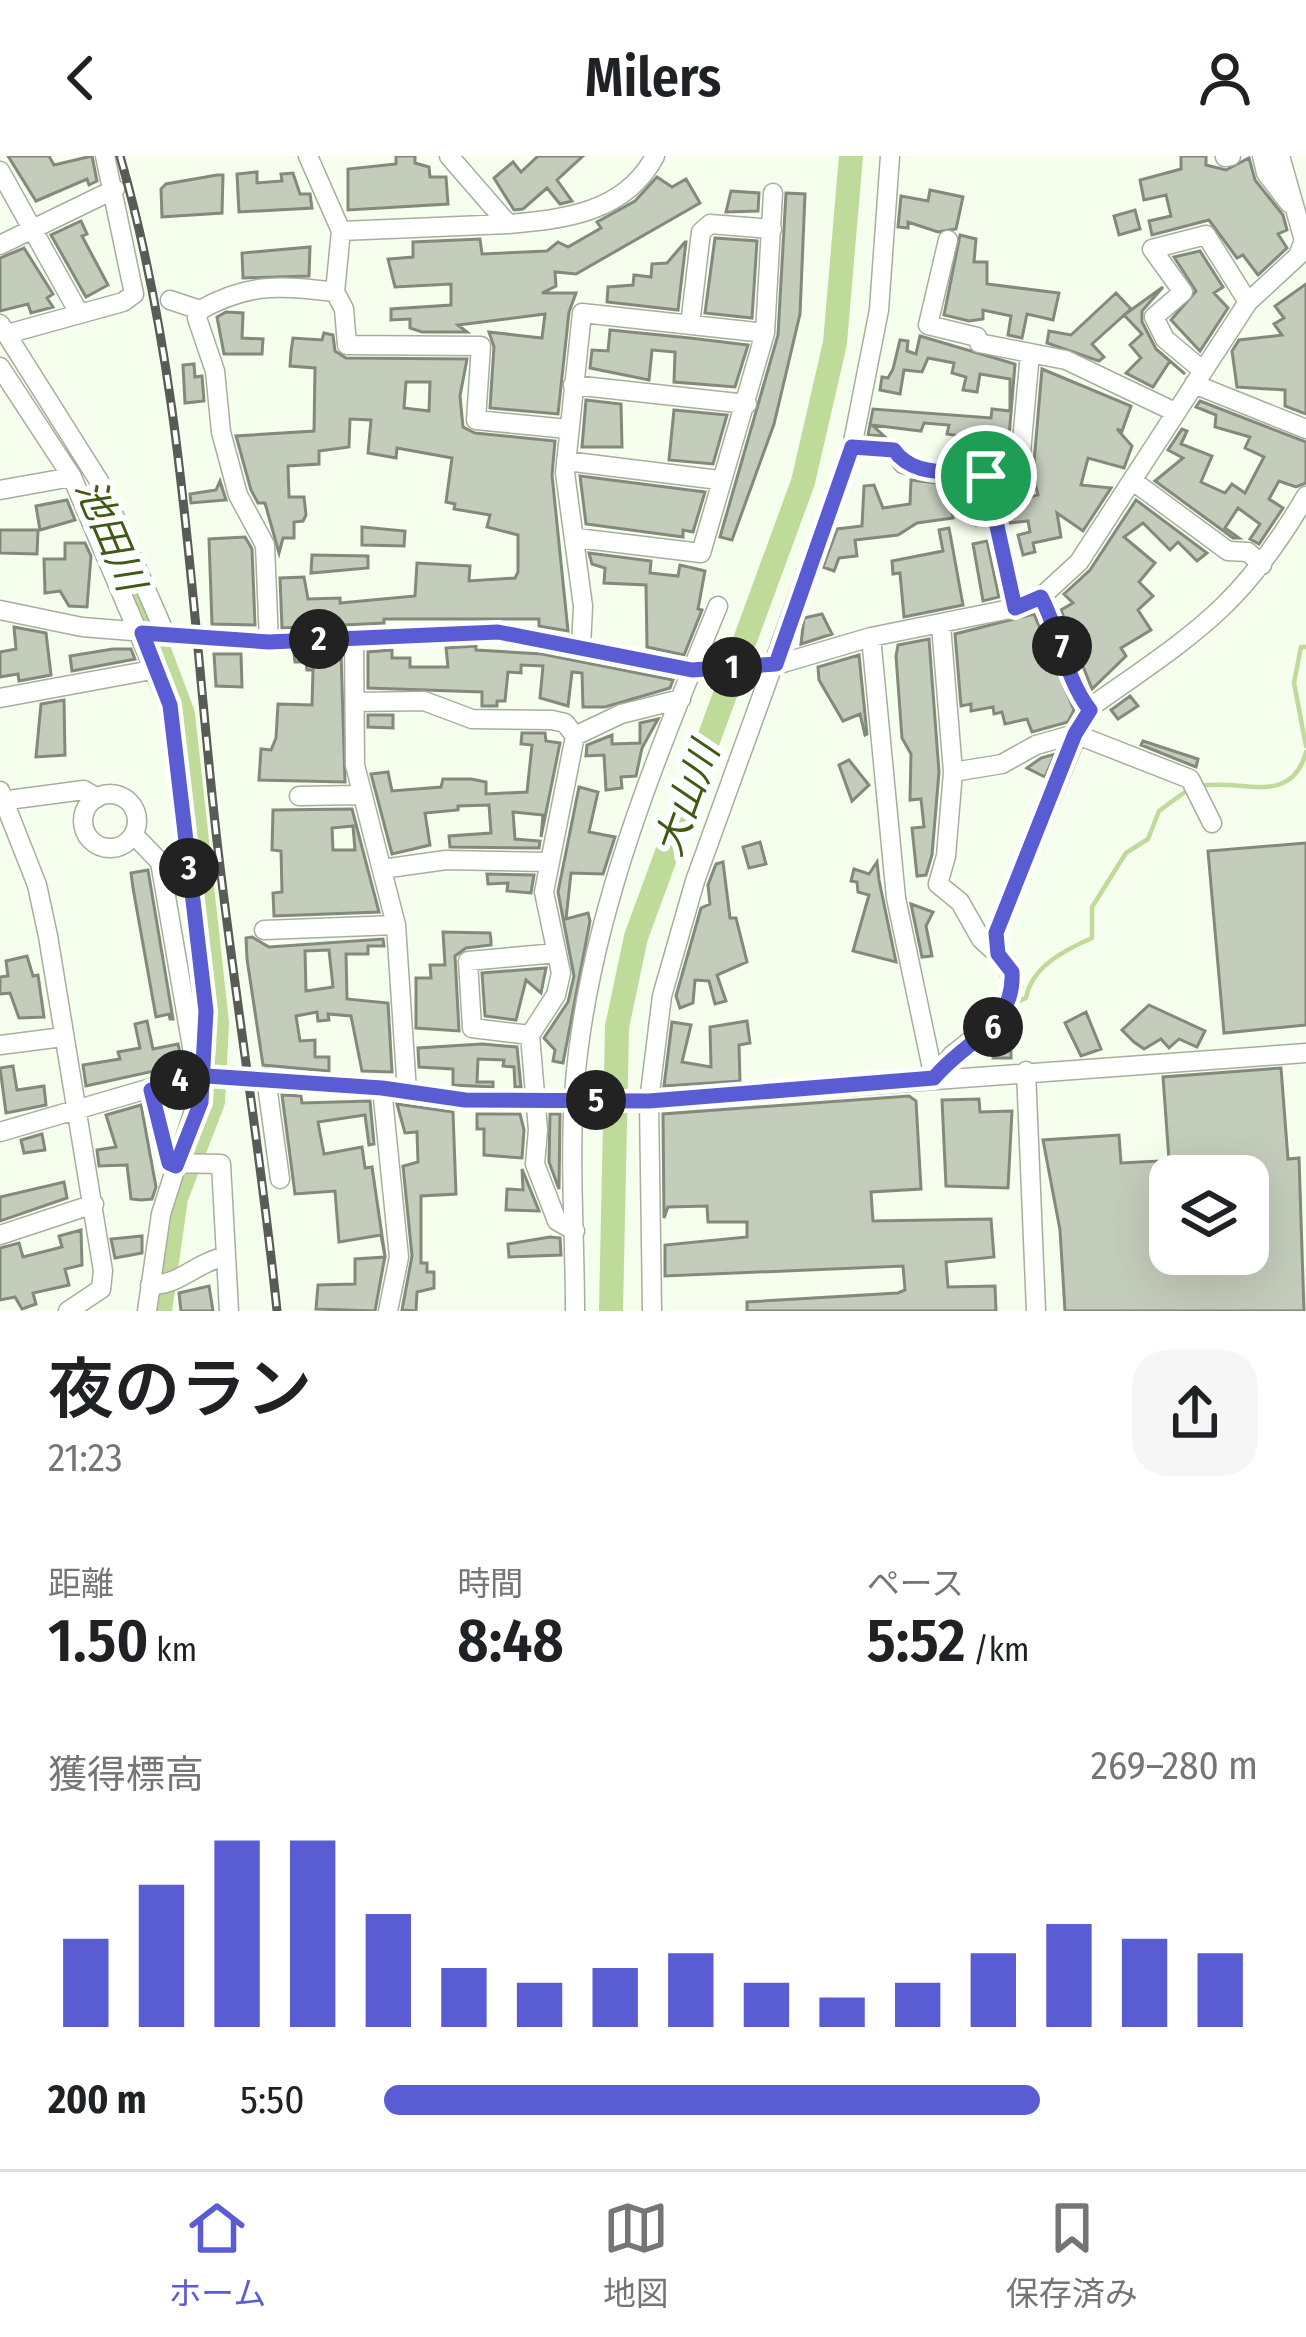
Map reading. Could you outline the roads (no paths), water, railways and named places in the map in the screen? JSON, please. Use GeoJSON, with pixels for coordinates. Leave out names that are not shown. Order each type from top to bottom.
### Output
{"type":"FeatureCollection","features":[{"type":"Feature","properties":{"kind":"street"},"geometry":{"type":"LineString","coordinates":[[106,156],[134,294],[123,302],[3,329],[99,481],[153,632],[170,705],[206,1011],[207,1076],[176,1166],[160,1285],[147,1311]]}},
{"type":"Feature","properties":{"kind":"street"},"geometry":{"type":"LineString","coordinates":[[308,156],[340,231],[335,292],[344,309],[347,345],[481,346],[476,420],[568,429]]}},
{"type":"Feature","properties":{"kind":"street"},"geometry":{"type":"LineString","coordinates":[[449,156],[508,224]]}},
{"type":"Feature","properties":{"kind":"street"},"geometry":{"type":"LineString","coordinates":[[340,231],[580,217],[646,173],[655,156]]}},
{"type":"Feature","properties":{"kind":"street"},"geometry":{"type":"LineString","coordinates":[[652,1311],[643,1101],[662,996],[682,927],[852,447],[879,310],[890,156]]}},
{"type":"Feature","properties":{"kind":"street"},"geometry":{"type":"LineString","coordinates":[[1262,156],[1267,173],[1295,210]]}},
{"type":"Feature","properties":{"kind":"street"},"geometry":{"type":"LineString","coordinates":[[0,610],[153,632],[269,642],[498,632],[693,670],[775,664],[872,637],[1015,608],[1041,597],[1079,562],[1247,302],[1298,256],[1305,240],[1280,156]]}},
{"type":"Feature","properties":{"kind":"street"},"geometry":{"type":"LineString","coordinates":[[0,171],[79,313]]}},
{"type":"Feature","properties":{"kind":"street"},"geometry":{"type":"LineString","coordinates":[[0,245],[115,189]]}},
{"type":"Feature","properties":{"kind":"street"},"geometry":{"type":"LineString","coordinates":[[577,538],[701,553],[765,333],[772,193]]}},
{"type":"Feature","properties":{"kind":"street"},"geometry":{"type":"LineString","coordinates":[[690,325],[701,232],[710,224],[772,229]]}},
{"type":"Feature","properties":{"kind":"street"},"geometry":{"type":"LineString","coordinates":[[1247,302],[1206,235],[1152,249],[1184,292],[1154,317],[1198,377],[1306,429]]}},
{"type":"Feature","properties":{"kind":"street"},"geometry":{"type":"LineString","coordinates":[[948,240],[928,325],[1066,360],[1175,412]]}},
{"type":"Feature","properties":{"kind":"street"},"geometry":{"type":"LineString","coordinates":[[269,642],[265,545],[238,494],[221,431],[214,370],[197,318],[200,310],[238,290],[292,286],[335,292]]}},
{"type":"Feature","properties":{"kind":"street"},"geometry":{"type":"LineString","coordinates":[[170,300],[200,310]]}},
{"type":"Feature","properties":{"kind":"street"},"geometry":{"type":"LineString","coordinates":[[581,647],[577,538],[566,461],[582,313],[765,333]]}},
{"type":"Feature","properties":{"kind":"street"},"geometry":{"type":"LineString","coordinates":[[852,447],[894,450],[903,464],[935,473],[954,469],[986,476],[1018,475],[1030,353]]}},
{"type":"Feature","properties":{"kind":"street"},"geometry":{"type":"LineString","coordinates":[[3,378],[72,477],[153,632]]}},
{"type":"Feature","properties":{"kind":"street"},"geometry":{"type":"LineString","coordinates":[[573,385],[747,404]]}},
{"type":"Feature","properties":{"kind":"street"},"geometry":{"type":"LineString","coordinates":[[566,461],[719,480]]}},
{"type":"Feature","properties":{"kind":"street"},"geometry":{"type":"LineString","coordinates":[[986,476],[1015,608]]}},
{"type":"Feature","properties":{"kind":"street"},"geometry":{"type":"LineString","coordinates":[[0,490],[72,477]]}},
{"type":"Feature","properties":{"kind":"street"},"geometry":{"type":"LineString","coordinates":[[1133,481],[1228,550],[1248,552],[1262,566]]}},
{"type":"Feature","properties":{"kind":"street"},"geometry":{"type":"LineString","coordinates":[[998,954],[996,933],[1075,734],[1090,710],[1222,613],[1262,566],[1306,496]]}},
{"type":"Feature","properties":{"kind":"street"},"geometry":{"type":"LineString","coordinates":[[1041,597],[1058,629],[1079,696],[1090,710]]}},
{"type":"Feature","properties":{"kind":"street"},"geometry":{"type":"LineString","coordinates":[[574,1311],[578,1053],[599,942],[629,832],[718,606]]}},
{"type":"Feature","properties":{"kind":"street"},"geometry":{"type":"LineString","coordinates":[[934,1078],[952,1055],[1005,1014],[1012,972],[981,939],[960,902],[938,884],[946,856],[953,772],[941,625]]}},
{"type":"Feature","properties":{"kind":"street"},"geometry":{"type":"LineString","coordinates":[[872,637],[896,898],[934,1078]]}},
{"type":"Feature","properties":{"kind":"street"},"geometry":{"type":"LineString","coordinates":[[355,638],[359,795],[396,925],[407,1092]]}},
{"type":"Feature","properties":{"kind":"street"},"geometry":{"type":"LineString","coordinates":[[0,698],[158,669]]}},
{"type":"Feature","properties":{"kind":"street"},"geometry":{"type":"LineString","coordinates":[[575,736],[637,709],[681,699]]}},
{"type":"Feature","properties":{"kind":"street"},"geometry":{"type":"LineString","coordinates":[[356,702],[424,701],[472,718],[552,720],[575,736]]}},
{"type":"Feature","properties":{"kind":"street"},"geometry":{"type":"LineString","coordinates":[[953,772],[1002,764],[1036,745],[1075,734],[1190,779],[1211,823]]}},
{"type":"Feature","properties":{"kind":"street"},"geometry":{"type":"LineString","coordinates":[[575,736],[560,828],[548,862],[545,908],[561,973],[556,995],[530,1035],[538,1126],[535,1164],[557,1221],[575,1231]]}},
{"type":"Feature","properties":{"kind":"street"},"geometry":{"type":"LineString","coordinates":[[68,1311],[101,1289],[94,1204],[37,885],[2,797],[84,790],[97,798]]}},
{"type":"Feature","properties":{"kind":"street"},"geometry":{"type":"LineString","coordinates":[[58,793],[83,818],[87,836],[101,847],[120,847],[134,835],[137,818],[130,802],[114,794],[97,798],[83,818]]}},
{"type":"Feature","properties":{"kind":"street"},"geometry":{"type":"LineString","coordinates":[[298,796],[359,795]]}},
{"type":"Feature","properties":{"kind":"street"},"geometry":{"type":"LineString","coordinates":[[134,835],[160,862],[194,1037],[207,1076]]}},
{"type":"Feature","properties":{"kind":"street"},"geometry":{"type":"LineString","coordinates":[[382,869],[446,860],[548,862]]}},
{"type":"Feature","properties":{"kind":"street"},"geometry":{"type":"LineString","coordinates":[[264,930],[396,925]]}},
{"type":"Feature","properties":{"kind":"street"},"geometry":{"type":"LineString","coordinates":[[530,1035],[472,1028],[468,961],[556,953]]}},
{"type":"Feature","properties":{"kind":"street"},"geometry":{"type":"LineString","coordinates":[[0,1045],[63,1037]]}},
{"type":"Feature","properties":{"kind":"street"},"geometry":{"type":"LineString","coordinates":[[0,1132],[207,1076],[382,1088],[465,1100],[643,1101],[1306,1053]]}},
{"type":"Feature","properties":{"kind":"street"},"geometry":{"type":"LineString","coordinates":[[1026,1071],[1036,1311]]}},
{"type":"Feature","properties":{"kind":"street"},"geometry":{"type":"LineString","coordinates":[[266,1078],[280,1179]]}},
{"type":"Feature","properties":{"kind":"street"},"geometry":{"type":"LineString","coordinates":[[382,1088],[399,1257],[388,1311]]}},
{"type":"Feature","properties":{"kind":"street"},"geometry":{"type":"LineString","coordinates":[[151,1090],[164,1153],[176,1166],[221,1164],[229,1311]]}},
{"type":"Feature","properties":{"kind":"street"},"geometry":{"type":"LineString","coordinates":[[538,1126],[575,1142]]}},
{"type":"Feature","properties":{"kind":"street"},"geometry":{"type":"LineString","coordinates":[[0,1235],[94,1204]]}},
{"type":"Feature","properties":{"kind":"street"},"geometry":{"type":"LineString","coordinates":[[160,1285],[223,1257]]}},
{"type":"Feature","properties":{"kind":"waterway","name":"大山川"},"geometry":{"type":"LineString","coordinates":[[611,1311],[617,1027],[636,937],[803,482],[835,343],[851,156]]}},
{"type":"Feature","properties":{"kind":"waterway","name":"池田川"},"geometry":{"type":"LineString","coordinates":[[132,578],[183,714],[217,1023],[213,1102],[176,1198],[160,1311]]}},
{"type":"Feature","properties":{"kind":"waterway"},"geometry":{"type":"LineString","coordinates":[[1306,647],[1301,647],[1294,683],[1306,746]]}},
{"type":"Feature","properties":{"kind":"waterway"},"geometry":{"type":"LineString","coordinates":[[1200,786],[1276,785],[1289,780],[1306,752]]}},
{"type":"Feature","properties":{"kind":"waterway"},"geometry":{"type":"LineString","coordinates":[[1017,1002],[1026,998],[1035,977],[1051,960],[1092,938],[1092,907],[1126,853],[1148,839],[1159,811],[1189,789]]}},
{"type":"Feature","properties":{"kind":"railway"},"geometry":{"type":"LineString","coordinates":[[120,156],[141,240],[172,410],[217,841],[277,1311]]}}]}
